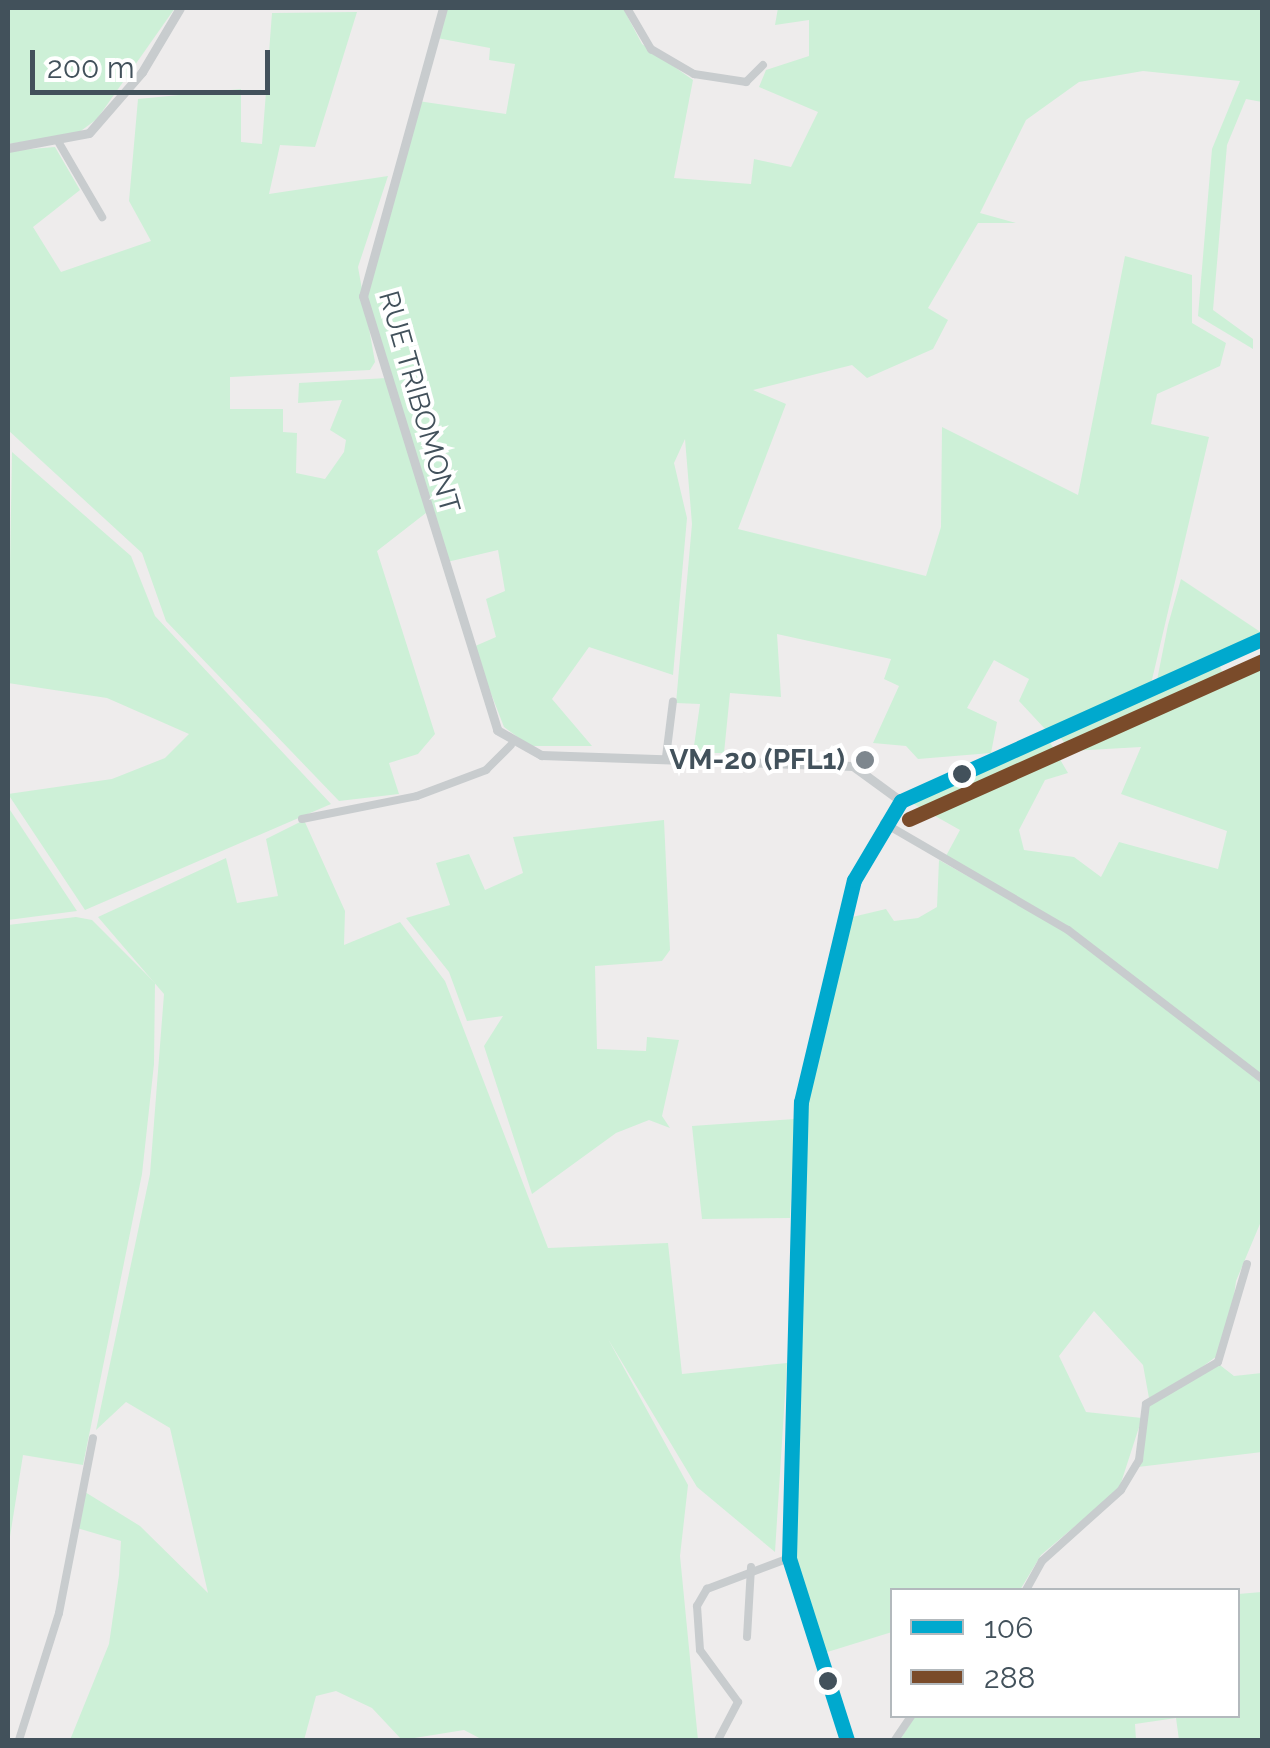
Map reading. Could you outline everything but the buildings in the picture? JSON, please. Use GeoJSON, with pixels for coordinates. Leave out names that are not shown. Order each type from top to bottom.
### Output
{"type":"FeatureCollection","features":[{"type":"Feature","properties":{"kind":"street"},"geometry":{"type":"LineString","coordinates":[[8,148],[60,143],[103,119],[180,8]]}},
{"type":"Feature","properties":{"kind":"street","name":"RUE TRIBOMONT"},"geometry":{"type":"LineString","coordinates":[[443,8],[363,296],[490,716],[511,745]]}},
{"type":"Feature","properties":{"kind":"street"},"geometry":{"type":"LineString","coordinates":[[627,8],[651,49],[694,74],[746,82],[762,65]]}},
{"type":"Feature","properties":{"kind":"street"},"geometry":{"type":"LineString","coordinates":[[60,143],[102,217]]}},
{"type":"Feature","properties":{"kind":"street"},"geometry":{"type":"LineString","coordinates":[[847,1740],[789,1558],[801,1102],[850,898],[884,823],[901,801],[1262,639]]}},
{"type":"Feature","properties":{"kind":"street"},"geometry":{"type":"LineString","coordinates":[[666,756],[673,702]]}},
{"type":"Feature","properties":{"kind":"street"},"geometry":{"type":"LineString","coordinates":[[302,819],[339,807],[418,796],[486,770],[511,745],[541,755],[666,756],[853,766],[901,801]]}},
{"type":"Feature","properties":{"kind":"street"},"geometry":{"type":"LineString","coordinates":[[884,823],[1068,930],[1262,1079]]}},
{"type":"Feature","properties":{"kind":"street"},"geometry":{"type":"LineString","coordinates":[[1027,1588],[1042,1561],[1122,1490],[1139,1460],[1146,1404],[1218,1362],[1247,1264]]}},
{"type":"Feature","properties":{"kind":"street"},"geometry":{"type":"LineString","coordinates":[[20,1740],[58,1613],[93,1438]]}},
{"type":"Feature","properties":{"kind":"street"},"geometry":{"type":"LineString","coordinates":[[718,1740],[738,1702],[700,1650],[697,1606],[707,1590],[750,1567],[789,1558]]}},
{"type":"Feature","properties":{"kind":"street"},"geometry":{"type":"LineString","coordinates":[[747,1637],[750,1567]]}},
{"type":"Feature","properties":{"kind":"street"},"geometry":{"type":"LineString","coordinates":[[895,1740],[910,1718]]}},
{"type":"Feature","properties":{"kind":"green space"},"geometry":{"type":"Polygon","coordinates":[[[8,8],[175,8],[97,119],[78,133],[8,144],[8,8]]]}},
{"type":"Feature","properties":{"kind":"green space"},"geometry":{"type":"Polygon","coordinates":[[[447,8],[623,8],[642,44],[693,80],[674,178],[751,184],[754,159],[791,167],[818,112],[759,87],[766,70],[809,56],[809,20],[775,25],[778,8],[1262,8],[1262,102],[1246,99],[1227,145],[1213,310],[1253,339],[1253,349],[1198,316],[1212,149],[1240,81],[1143,71],[1079,82],[1026,120],[980,213],[1016,223],[978,223],[928,308],[948,320],[933,349],[867,378],[852,365],[753,390],[786,404],[738,529],[926,576],[941,527],[942,427],[1078,495],[1125,256],[1192,275],[1192,323],[1226,343],[1220,366],[1157,394],[1151,424],[1209,437],[1151,684],[1046,730],[1019,701],[1029,679],[994,660],[967,708],[997,722],[991,753],[918,759],[906,746],[873,743],[899,686],[884,679],[891,659],[777,634],[781,697],[730,693],[724,753],[693,753],[700,704],[676,703],[692,524],[685,439],[674,463],[687,518],[673,675],[589,647],[552,699],[592,746],[530,746],[504,727],[473,647],[496,637],[486,599],[505,591],[498,550],[447,562],[431,509],[377,551],[435,734],[418,754],[389,763],[399,794],[339,801],[166,621],[142,553],[8,430],[8,151],[55,147],[80,190],[33,227],[61,272],[151,241],[129,201],[138,99],[241,89],[241,142],[262,144],[272,13],[357,12],[315,147],[280,145],[269,194],[388,176],[358,267],[375,362],[370,370],[230,377],[230,409],[283,409],[283,432],[297,433],[296,473],[325,479],[344,452],[346,440],[330,430],[342,400],[298,403],[299,383],[387,378],[367,310],[367,271],[418,101],[506,114],[515,64],[489,60],[490,48],[437,38],[447,8]]]}},
{"type":"Feature","properties":{"kind":"green space"},"geometry":{"type":"Polygon","coordinates":[[[12,452],[131,556],[155,616],[331,804],[85,910],[8,794],[112,779],[165,758],[189,734],[107,698],[8,683],[12,452]]]}},
{"type":"Feature","properties":{"kind":"green space"},"geometry":{"type":"Polygon","coordinates":[[[1181,579],[1262,633],[1157,680],[1168,625],[1181,579]]]}},
{"type":"Feature","properties":{"kind":"green space"},"geometry":{"type":"Polygon","coordinates":[[[1218,663],[1228,683],[1262,665],[1262,1075],[1066,925],[946,856],[960,830],[912,803],[1048,739],[1068,773],[1045,780],[1019,830],[1024,850],[1074,857],[1101,877],[1119,842],[1218,869],[1227,831],[1121,794],[1141,747],[1071,751],[1060,737],[1218,663]]]}},
{"type":"Feature","properties":{"kind":"green space"},"geometry":{"type":"Polygon","coordinates":[[[8,807],[77,911],[8,920],[8,807]]]}},
{"type":"Feature","properties":{"kind":"green space"},"geometry":{"type":"Polygon","coordinates":[[[304,820],[345,911],[344,945],[400,922],[445,981],[548,1248],[668,1243],[682,1374],[787,1363],[775,1552],[697,1487],[608,1339],[688,1485],[680,1556],[698,1740],[483,1740],[464,1730],[402,1740],[372,1708],[336,1691],[316,1696],[304,1740],[70,1740],[109,1644],[119,1575],[121,1541],[77,1528],[85,1492],[140,1526],[208,1593],[170,1428],[126,1402],[96,1430],[150,1174],[164,994],[98,917],[226,858],[237,903],[278,896],[266,839],[304,820]]]}},
{"type":"Feature","properties":{"kind":"green space"},"geometry":{"type":"Polygon","coordinates":[[[664,820],[670,950],[662,961],[595,966],[597,1049],[646,1051],[647,1037],[679,1040],[662,1116],[670,1128],[649,1120],[616,1133],[532,1194],[484,1046],[503,1016],[467,1021],[449,972],[406,918],[450,905],[436,863],[469,854],[485,890],[523,873],[513,837],[664,820]]]}},
{"type":"Feature","properties":{"kind":"green space"},"geometry":{"type":"Polygon","coordinates":[[[939,860],[1060,928],[1262,1082],[1262,1219],[1236,1281],[1230,1326],[1217,1356],[1198,1370],[1149,1398],[1143,1365],[1094,1311],[1059,1356],[1086,1412],[1142,1418],[1119,1489],[1041,1555],[1021,1588],[890,1588],[890,1633],[821,1654],[794,1555],[802,1120],[848,918],[886,909],[894,921],[918,918],[937,907],[939,860]]]}},
{"type":"Feature","properties":{"kind":"green space"},"geometry":{"type":"Polygon","coordinates":[[[76,917],[92,920],[155,983],[154,1064],[142,1174],[83,1465],[23,1455],[8,1549],[8,925],[76,917]]]}},
{"type":"Feature","properties":{"kind":"green space"},"geometry":{"type":"Polygon","coordinates":[[[795,1119],[790,1218],[702,1219],[692,1126],[795,1119]]]}},
{"type":"Feature","properties":{"kind":"green space"},"geometry":{"type":"Polygon","coordinates":[[[1216,1362],[1234,1376],[1262,1373],[1262,1452],[1138,1467],[1148,1405],[1216,1362]]]}},
{"type":"Feature","properties":{"kind":"green space"},"geometry":{"type":"Polygon","coordinates":[[[1262,1592],[1262,1740],[1179,1740],[1176,1718],[1240,1718],[1240,1594],[1262,1592]]]}},
{"type":"Feature","properties":{"kind":"green space"},"geometry":{"type":"Polygon","coordinates":[[[914,1718],[1176,1718],[1135,1724],[1136,1740],[900,1740],[914,1718]]]}},
{"type":"Feature","properties":{"kind":"transit line","name":"106"},"geometry":{"type":"LineString","coordinates":[[847,1740],[789,1558],[801,1102],[854,880],[901,801],[1262,639]]}},
{"type":"Feature","properties":{"kind":"transit line","name":"288"},"geometry":{"type":"LineString","coordinates":[[909,819],[1262,661]]}},
{"type":"Feature","properties":{"kind":"place","name":"VM-20 (PFL1)"},"geometry":{"type":"Point","coordinates":[865,760]}}]}
